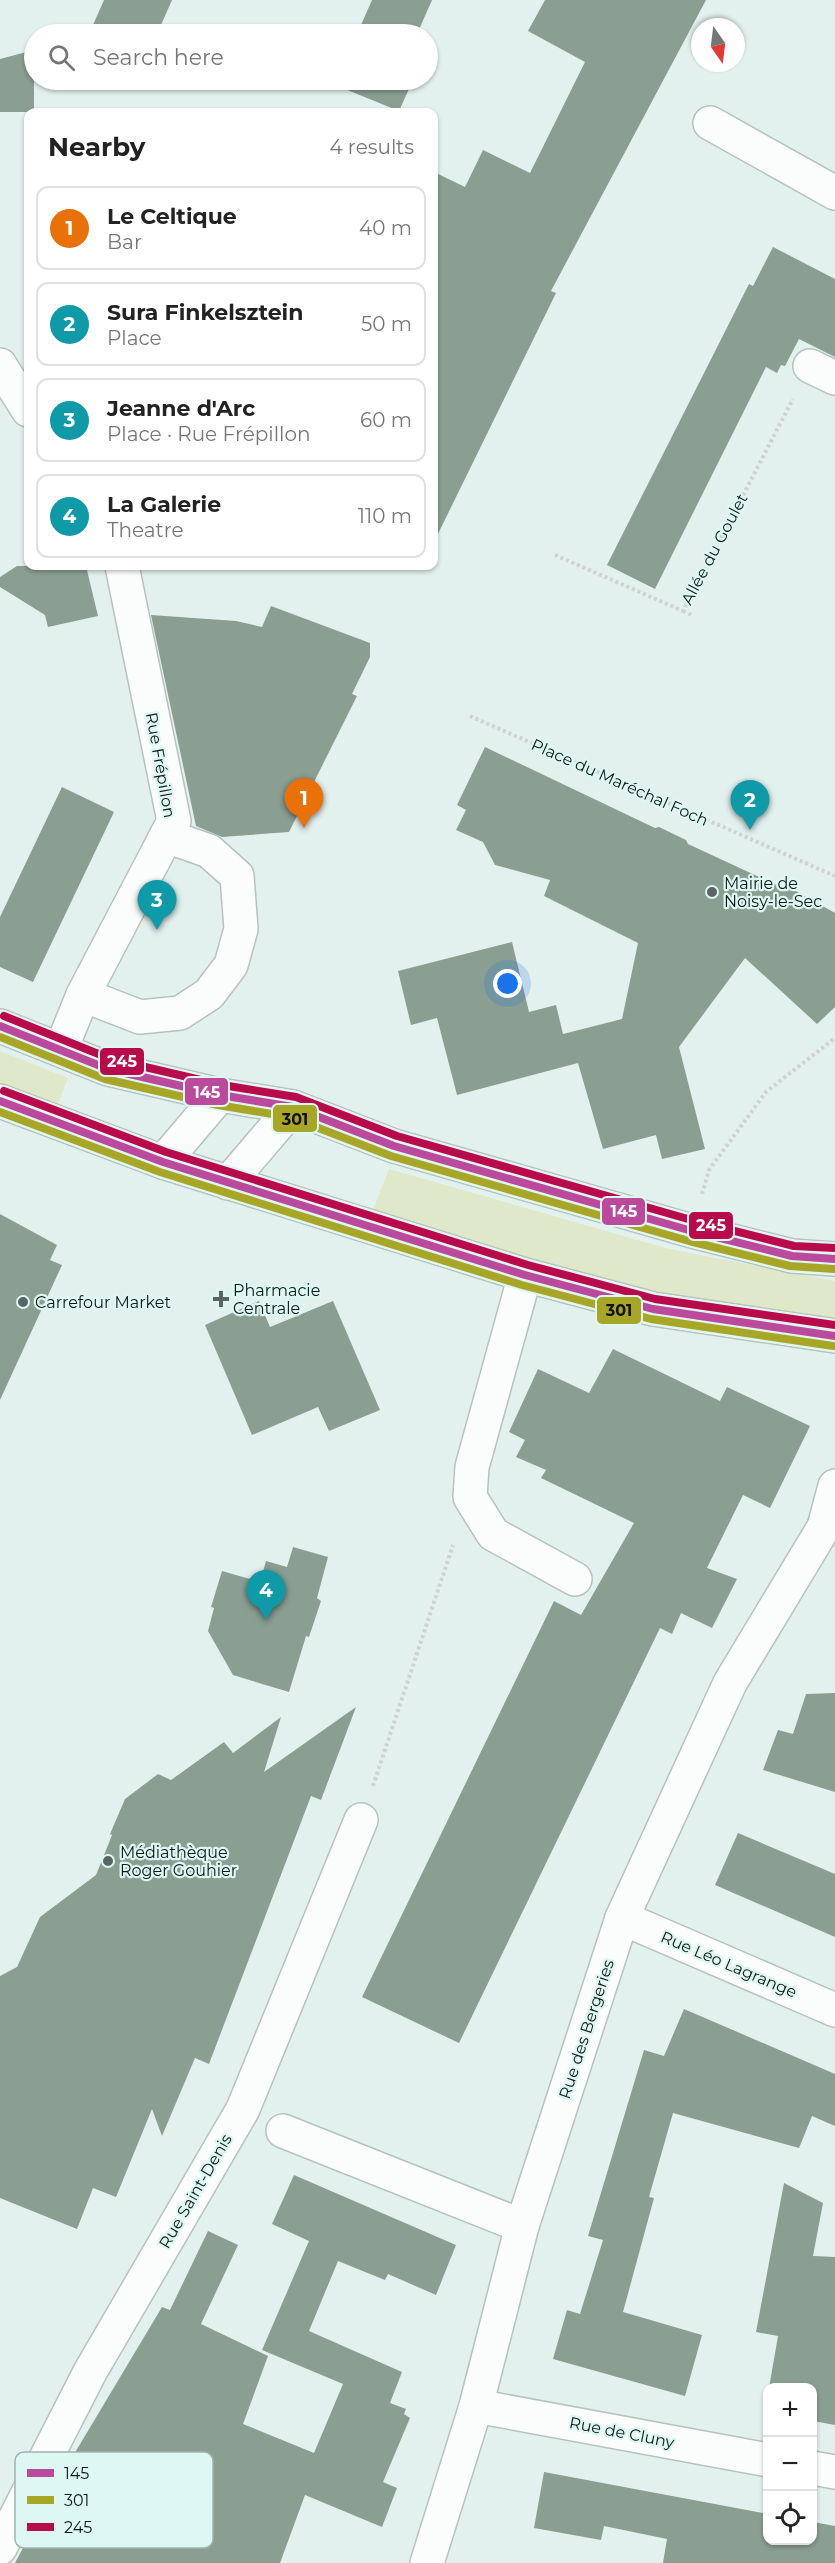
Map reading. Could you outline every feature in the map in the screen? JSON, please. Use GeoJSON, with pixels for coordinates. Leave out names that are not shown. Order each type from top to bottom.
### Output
{"type":"FeatureCollection","features":[{"type":"Feature","properties":{"kind":"street"},"geometry":{"type":"LineString","coordinates":[[710,123],[835,193]]}},
{"type":"Feature","properties":{"kind":"street"},"geometry":{"type":"LineString","coordinates":[[0,365],[24,404]]}},
{"type":"Feature","properties":{"kind":"street","name":"Rue Frépillon"},"geometry":{"type":"LineString","coordinates":[[61,1049],[83,995],[174,821],[123,570]]}},
{"type":"Feature","properties":{"kind":"street"},"geometry":{"type":"LineString","coordinates":[[83,995],[140,1017],[180,1013],[209,994],[231,965],[241,929],[237,876],[208,851],[166,836]]}},
{"type":"Feature","properties":{"kind":"street"},"geometry":{"type":"LineString","coordinates":[[0,1026],[108,1069],[220,1095],[293,1107],[394,1146],[692,1231],[792,1256],[835,1259]]}},
{"type":"Feature","properties":{"kind":"street"},"geometry":{"type":"LineString","coordinates":[[163,1162],[220,1095]]}},
{"type":"Feature","properties":{"kind":"street"},"geometry":{"type":"LineString","coordinates":[[0,1101],[163,1162],[525,1275],[653,1309],[835,1336]]}},
{"type":"Feature","properties":{"kind":"street"},"geometry":{"type":"LineString","coordinates":[[228,1183],[293,1107]]}},
{"type":"Feature","properties":{"kind":"street"},"geometry":{"type":"LineString","coordinates":[[525,1275],[471,1482],[493,1534],[575,1579]]}},
{"type":"Feature","properties":{"kind":"street","name":"Rue des Bergeries"},"geometry":{"type":"LineString","coordinates":[[427,2563],[476,2406],[522,2226],[622,1918],[730,1683],[831,1524],[835,1486]]}},
{"type":"Feature","properties":{"kind":"street","name":"Rue Saint-Denis"},"geometry":{"type":"LineString","coordinates":[[49,2452],[90,2372],[243,2109],[362,1820]]}},
{"type":"Feature","properties":{"kind":"street","name":"Rue Léo Lagrange"},"geometry":{"type":"LineString","coordinates":[[622,1918],[835,2010]]}},
{"type":"Feature","properties":{"kind":"street"},"geometry":{"type":"LineString","coordinates":[[283,2131],[522,2226]]}},
{"type":"Feature","properties":{"kind":"street","name":"Rue de Cluny"},"geometry":{"type":"LineString","coordinates":[[476,2406],[763,2459]]}},
{"type":"Feature","properties":{"kind":"street"},"geometry":{"type":"LineString","coordinates":[[817,2469],[835,2472]]}},
{"type":"Feature","properties":{"kind":"street","name":"Rue Saint-Denis"},"geometry":{"type":"LineString","coordinates":[[0,2548],[15,2519]]}},
{"type":"Feature","properties":{"kind":"path","name":"Allée du Goulet"},"geometry":{"type":"LineString","coordinates":[[555,555],[683,611],[823,372]]}},
{"type":"Feature","properties":{"kind":"path"},"geometry":{"type":"LineString","coordinates":[[683,611],[694,616]]}},
{"type":"Feature","properties":{"kind":"path","name":"Place du Maréchal Foch"},"geometry":{"type":"LineString","coordinates":[[470,716],[835,876]]}},
{"type":"Feature","properties":{"kind":"path"},"geometry":{"type":"LineString","coordinates":[[692,1231],[709,1170],[753,1109],[766,1092],[835,1038]]}},
{"type":"Feature","properties":{"kind":"path"},"geometry":{"type":"LineString","coordinates":[[362,1820],[471,1482]]}},
{"type":"Feature","properties":{"kind":"green space"},"geometry":{"type":"Polygon","coordinates":[[[0,1051],[68,1078],[57,1106],[0,1083],[0,1051]]]}},
{"type":"Feature","properties":{"kind":"green space"},"geometry":{"type":"Polygon","coordinates":[[[389,1169],[669,1249],[835,1281],[835,1319],[776,1316],[665,1294],[536,1262],[373,1210],[389,1169]]]}},
{"type":"Feature","properties":{"kind":"building"},"geometry":{"type":"Polygon","coordinates":[[[104,0],[172,0],[161,24],[93,24],[104,0]]]}},
{"type":"Feature","properties":{"kind":"building"},"geometry":{"type":"Polygon","coordinates":[[[372,0],[432,0],[421,24],[361,24],[372,0]]]}},
{"type":"Feature","properties":{"kind":"building"},"geometry":{"type":"Polygon","coordinates":[[[545,0],[706,0],[696,18],[691,18],[691,28],[551,291],[556,293],[438,534],[438,174],[465,187],[483,150],[530,173],[585,62],[528,31],[545,0]]]}},
{"type":"Feature","properties":{"kind":"building"},"geometry":{"type":"Polygon","coordinates":[[[24,53],[24,90],[34,90],[34,108],[24,108],[24,112],[0,112],[0,59],[24,53]]]}},
{"type":"Feature","properties":{"kind":"building"},"geometry":{"type":"Polygon","coordinates":[[[347,90],[408,90],[400,108],[392,108],[347,90]]]}},
{"type":"Feature","properties":{"kind":"building"},"geometry":{"type":"Polygon","coordinates":[[[773,247],[835,279],[835,357],[799,339],[785,366],[781,365],[777,373],[766,367],[655,589],[607,565],[749,284],[753,286],[773,247]]]}},
{"type":"Feature","properties":{"kind":"building"},"geometry":{"type":"Polygon","coordinates":[[[17,566],[24,566],[24,570],[87,570],[98,616],[48,627],[45,615],[0,587],[0,577],[17,566]]]}},
{"type":"Feature","properties":{"kind":"building"},"geometry":{"type":"Polygon","coordinates":[[[271,606],[370,643],[370,657],[352,694],[357,696],[289,832],[222,837],[196,826],[151,615],[236,621],[262,627],[271,606]]]}},
{"type":"Feature","properties":{"kind":"building"},"geometry":{"type":"Polygon","coordinates":[[[485,747],[655,828],[659,827],[686,840],[688,844],[783,888],[787,886],[835,913],[835,1007],[817,1024],[745,958],[679,1047],[705,1149],[662,1159],[656,1135],[603,1149],[578,1063],[457,1095],[437,1018],[411,1025],[398,971],[512,942],[529,1012],[556,1005],[563,1034],[622,1019],[638,943],[544,896],[550,880],[495,865],[483,842],[456,830],[466,810],[457,805],[485,747]]]}},
{"type":"Feature","properties":{"kind":"building"},"geometry":{"type":"Polygon","coordinates":[[[62,787],[114,812],[33,982],[0,967],[0,917],[62,787]]]}},
{"type":"Feature","properties":{"kind":"building","name":"Carrefour Market"},"geometry":{"type":"Polygon","coordinates":[[[0,1214],[57,1245],[50,1260],[62,1265],[0,1400],[0,1214]]]}},
{"type":"Feature","properties":{"kind":"building"},"geometry":{"type":"Polygon","coordinates":[[[259,1301],[270,1327],[333,1301],[380,1410],[329,1431],[318,1407],[252,1435],[205,1325],[259,1301]]]}},
{"type":"Feature","properties":{"kind":"building"},"geometry":{"type":"Polygon","coordinates":[[[613,1349],[720,1401],[727,1387],[810,1426],[770,1508],[743,1495],[707,1568],[737,1579],[712,1628],[681,1613],[672,1634],[660,1628],[459,2043],[362,1997],[554,1601],[581,1615],[634,1523],[541,1478],[546,1470],[516,1457],[525,1440],[509,1432],[538,1369],[589,1393],[613,1349]]]}},
{"type":"Feature","properties":{"kind":"building"},"geometry":{"type":"Polygon","coordinates":[[[293,1547],[328,1557],[317,1598],[321,1601],[309,1637],[306,1636],[289,1692],[233,1675],[208,1631],[214,1608],[211,1607],[222,1571],[260,1582],[266,1561],[287,1567],[293,1547]]]}},
{"type":"Feature","properties":{"kind":"building"},"geometry":{"type":"Polygon","coordinates":[[[835,1693],[835,1792],[763,1770],[778,1730],[793,1734],[806,1694],[835,1693]]]}},
{"type":"Feature","properties":{"kind":"building"},"geometry":{"type":"Polygon","coordinates":[[[356,1707],[321,1800],[311,1796],[209,2064],[195,2058],[162,2136],[152,2109],[116,2197],[93,2188],[77,2229],[0,2198],[0,1976],[17,1967],[40,1917],[96,1875],[125,1799],[158,1774],[171,1780],[224,1742],[233,1753],[281,1717],[264,1772],[356,1707]]]}},
{"type":"Feature","properties":{"kind":"building"},"geometry":{"type":"Polygon","coordinates":[[[738,1833],[835,1874],[835,1937],[715,1885],[738,1833]]]}},
{"type":"Feature","properties":{"kind":"building"},"geometry":{"type":"Polygon","coordinates":[[[684,2009],[835,2074],[835,2126],[812,2116],[799,2148],[673,2113],[649,2197],[654,2198],[623,2312],[702,2335],[685,2396],[553,2359],[567,2310],[580,2314],[603,2240],[588,2236],[644,2050],[664,2056],[684,2009]]]}},
{"type":"Feature","properties":{"kind":"building"},"geometry":{"type":"Polygon","coordinates":[[[294,2175],[456,2245],[436,2295],[388,2274],[385,2280],[338,2261],[309,2331],[402,2372],[390,2403],[406,2409],[404,2414],[410,2418],[383,2482],[397,2488],[382,2527],[305,2495],[280,2563],[15,2563],[23,2548],[213,2548],[213,2452],[75,2452],[162,2307],[170,2310],[208,2231],[238,2245],[201,2324],[268,2356],[243,2424],[314,2453],[343,2384],[262,2350],[309,2241],[272,2224],[294,2175]]]}},
{"type":"Feature","properties":{"kind":"building"},"geometry":{"type":"Polygon","coordinates":[[[784,2183],[823,2203],[813,2256],[835,2257],[835,2425],[817,2422],[817,2383],[770,2383],[778,2336],[756,2332],[784,2183]]]}},
{"type":"Feature","properties":{"kind":"building"},"geometry":{"type":"Polygon","coordinates":[[[544,2472],[763,2513],[763,2545],[817,2545],[817,2523],[835,2526],[835,2563],[663,2563],[667,2539],[604,2526],[601,2540],[534,2528],[544,2472]]]}},
{"type":"Feature","properties":{"kind":"transit line","name":"245"},"geometry":{"type":"LineString","coordinates":[[4,1016],[111,1059],[222,1085],[296,1097],[397,1136],[695,1221],[794,1246],[835,1248]]}},
{"type":"Feature","properties":{"kind":"transit line","name":"145"},"geometry":{"type":"LineString","coordinates":[[0,1026],[108,1069],[220,1095],[293,1107],[394,1146],[692,1231],[792,1256],[835,1259]]}},
{"type":"Feature","properties":{"kind":"transit line","name":"301"},"geometry":{"type":"LineString","coordinates":[[0,1037],[105,1079],[218,1105],[290,1117],[391,1156],[689,1241],[790,1266],[834,1269]]}},
{"type":"Feature","properties":{"kind":"transit line","name":"245"},"geometry":{"type":"LineString","coordinates":[[4,1091],[166,1152],[528,1265],[655,1299],[835,1325]]}},
{"type":"Feature","properties":{"kind":"transit line","name":"145"},"geometry":{"type":"LineString","coordinates":[[0,1101],[163,1162],[525,1275],[653,1309],[835,1336]]}},
{"type":"Feature","properties":{"kind":"transit line","name":"301"},"geometry":{"type":"LineString","coordinates":[[0,1112],[160,1172],[522,1285],[651,1319],[833,1346]]}},
{"type":"Feature","properties":{"kind":"place","name":"Le Celtique"},"geometry":{"type":"Point","coordinates":[304,828]}},
{"type":"Feature","properties":{"kind":"place","name":"Sura Finkelsztein"},"geometry":{"type":"Point","coordinates":[750,830]}},
{"type":"Feature","properties":{"kind":"place","name":"Mairie de Noisy-le-Sec"},"geometry":{"type":"Point","coordinates":[712,892]}},
{"type":"Feature","properties":{"kind":"place","name":"Jeanne d'Arc"},"geometry":{"type":"Point","coordinates":[157,930]}},
{"type":"Feature","properties":{"kind":"place","name":"Pharmacie Centrale"},"geometry":{"type":"Point","coordinates":[221,1299]}},
{"type":"Feature","properties":{"kind":"place","name":"Carrefour Market"},"geometry":{"type":"Point","coordinates":[23,1302]}},
{"type":"Feature","properties":{"kind":"place","name":"La Galerie"},"geometry":{"type":"Point","coordinates":[266,1620]}},
{"type":"Feature","properties":{"kind":"place","name":"Médiathèque Roger Gouhier"},"geometry":{"type":"Point","coordinates":[108,1861]}}]}
